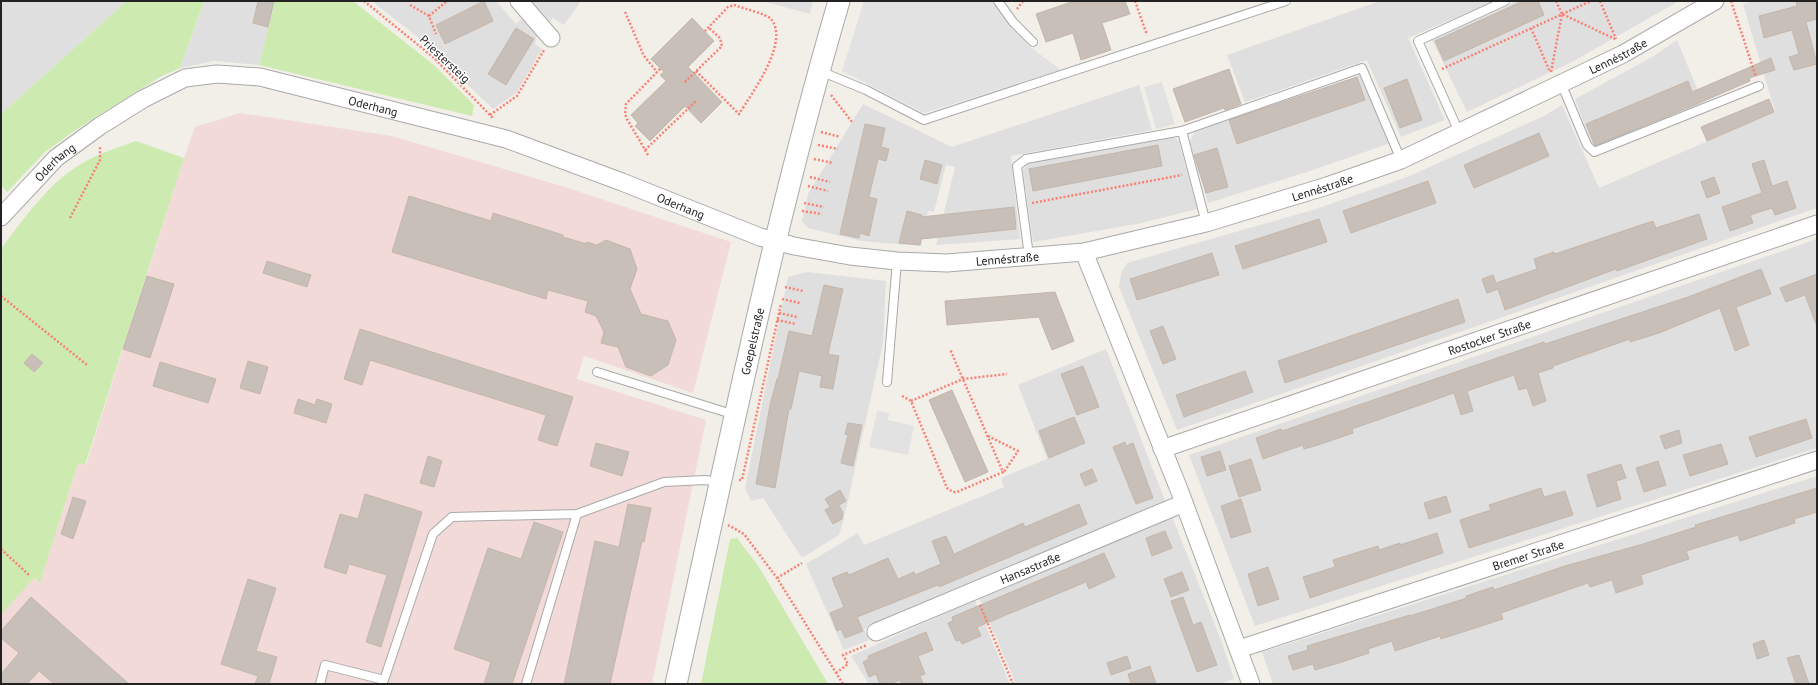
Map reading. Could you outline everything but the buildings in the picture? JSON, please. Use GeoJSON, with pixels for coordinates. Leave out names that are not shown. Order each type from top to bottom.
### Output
{"type":"FeatureCollection","features":[{"type":"Feature","properties":{"kind":"street"},"geometry":{"type":"LineString","coordinates":[[519,1],[551,38]]}},
{"type":"Feature","properties":{"kind":"street","name":"Goepelstraße"},"geometry":{"type":"LineString","coordinates":[[676,684],[775,242],[819,71],[839,1]]}},
{"type":"Feature","properties":{"kind":"street","name":"Lennéstraße"},"geometry":{"type":"LineString","coordinates":[[775,242],[850,256],[896,261],[947,263],[1084,252],[1206,223],[1327,186],[1401,160],[1459,132],[1619,46],[1711,2]]}},
{"type":"Feature","properties":{"kind":"street","name":"Oderhang"},"geometry":{"type":"LineString","coordinates":[[1,217],[56,158],[100,126],[144,99],[185,78],[217,74],[260,76],[506,139],[622,182],[775,242]]}},
{"type":"Feature","properties":{"kind":"street","name":"Rostocker Straße"},"geometry":{"type":"LineString","coordinates":[[1162,449],[1817,224]]}},
{"type":"Feature","properties":{"kind":"street"},"geometry":{"type":"LineString","coordinates":[[1084,252],[1184,503],[1239,649],[1246,683]]}},
{"type":"Feature","properties":{"kind":"street","name":"Bremer Straße"},"geometry":{"type":"LineString","coordinates":[[1239,649],[1817,460]]}},
{"type":"Feature","properties":{"kind":"street","name":"Hansastraße"},"geometry":{"type":"LineString","coordinates":[[876,632],[1184,503]]}},
{"type":"Feature","properties":{"kind":"lane"},"geometry":{"type":"LineString","coordinates":[[998,1],[1013,22],[1033,42]]}},
{"type":"Feature","properties":{"kind":"lane"},"geometry":{"type":"LineString","coordinates":[[819,71],[866,90],[924,120],[1286,1]]}},
{"type":"Feature","properties":{"kind":"lane"},"geometry":{"type":"LineString","coordinates":[[1459,132],[1418,41],[1505,1]]}},
{"type":"Feature","properties":{"kind":"lane"},"geometry":{"type":"LineString","coordinates":[[1029,256],[1017,166],[1026,159],[1182,130],[1362,68],[1401,160]]}},
{"type":"Feature","properties":{"kind":"lane"},"geometry":{"type":"LineString","coordinates":[[1556,80],[1587,145],[1594,152],[1759,86]]}},
{"type":"Feature","properties":{"kind":"lane"},"geometry":{"type":"LineString","coordinates":[[1182,130],[1206,223]]}},
{"type":"Feature","properties":{"kind":"lane"},"geometry":{"type":"LineString","coordinates":[[887,382],[896,261]]}},
{"type":"Feature","properties":{"kind":"lane"},"geometry":{"type":"LineString","coordinates":[[597,372],[736,415]]}},
{"type":"Feature","properties":{"kind":"lane"},"geometry":{"type":"LineString","coordinates":[[320,684],[326,665],[384,680],[433,534],[452,517],[577,514],[664,482],[705,480],[721,482]]}},
{"type":"Feature","properties":{"kind":"lane"},"geometry":{"type":"LineString","coordinates":[[526,684],[577,514]]}},
{"type":"Feature","properties":{"kind":"path","name":"Priestersteig"},"geometry":{"type":"LineString","coordinates":[[364,1],[433,57],[490,115],[506,139]]}},
{"type":"Feature","properties":{"kind":"path"},"geometry":{"type":"LineString","coordinates":[[428,16],[446,1]]}},
{"type":"Feature","properties":{"kind":"path"},"geometry":{"type":"LineString","coordinates":[[1135,1],[1151,45]]}},
{"type":"Feature","properties":{"kind":"path"},"geometry":{"type":"LineString","coordinates":[[1556,1],[1562,14],[1556,80]]}},
{"type":"Feature","properties":{"kind":"path"},"geometry":{"type":"LineString","coordinates":[[1432,74],[1591,1]]}},
{"type":"Feature","properties":{"kind":"path"},"geometry":{"type":"LineString","coordinates":[[1600,1],[1619,46]]}},
{"type":"Feature","properties":{"kind":"path"},"geometry":{"type":"LineString","coordinates":[[1731,1],[1759,86]]}},
{"type":"Feature","properties":{"kind":"path"},"geometry":{"type":"LineString","coordinates":[[410,5],[428,16],[436,34]]}},
{"type":"Feature","properties":{"kind":"path"},"geometry":{"type":"LineString","coordinates":[[696,71],[740,114],[771,59],[777,42],[776,27],[770,18],[734,5],[728,7],[705,31]]}},
{"type":"Feature","properties":{"kind":"path"},"geometry":{"type":"LineString","coordinates":[[626,12],[644,56],[657,72]]}},
{"type":"Feature","properties":{"kind":"path"},"geometry":{"type":"LineString","coordinates":[[1562,14],[1619,46]]}},
{"type":"Feature","properties":{"kind":"path"},"geometry":{"type":"LineString","coordinates":[[685,82],[722,46],[720,38],[708,27]]}},
{"type":"Feature","properties":{"kind":"path"},"geometry":{"type":"LineString","coordinates":[[1531,28],[1556,80]]}},
{"type":"Feature","properties":{"kind":"path"},"geometry":{"type":"LineString","coordinates":[[490,115],[517,96],[551,38]]}},
{"type":"Feature","properties":{"kind":"path"},"geometry":{"type":"LineString","coordinates":[[648,155],[627,119],[625,114],[626,104],[661,68]]}},
{"type":"Feature","properties":{"kind":"path"},"geometry":{"type":"LineString","coordinates":[[829,93],[852,122]]}},
{"type":"Feature","properties":{"kind":"path"},"geometry":{"type":"LineString","coordinates":[[646,150],[696,101]]}},
{"type":"Feature","properties":{"kind":"path"},"geometry":{"type":"LineString","coordinates":[[70,218],[100,160],[100,126]]}},
{"type":"Feature","properties":{"kind":"path"},"geometry":{"type":"LineString","coordinates":[[820,132],[840,137]]}},
{"type":"Feature","properties":{"kind":"path"},"geometry":{"type":"LineString","coordinates":[[817,145],[838,149]]}},
{"type":"Feature","properties":{"kind":"path"},"geometry":{"type":"LineString","coordinates":[[814,159],[833,163]]}},
{"type":"Feature","properties":{"kind":"path"},"geometry":{"type":"LineString","coordinates":[[1022,205],[1193,173]]}},
{"type":"Feature","properties":{"kind":"path"},"geometry":{"type":"LineString","coordinates":[[810,177],[830,182]]}},
{"type":"Feature","properties":{"kind":"path"},"geometry":{"type":"LineString","coordinates":[[808,186],[828,190]]}},
{"type":"Feature","properties":{"kind":"path"},"geometry":{"type":"LineString","coordinates":[[804,203],[824,207]]}},
{"type":"Feature","properties":{"kind":"path"},"geometry":{"type":"LineString","coordinates":[[802,211],[822,214]]}},
{"type":"Feature","properties":{"kind":"path"},"geometry":{"type":"LineString","coordinates":[[785,287],[803,291]]}},
{"type":"Feature","properties":{"kind":"path"},"geometry":{"type":"LineString","coordinates":[[1,296],[87,365]]}},
{"type":"Feature","properties":{"kind":"path"},"geometry":{"type":"LineString","coordinates":[[782,299],[800,303]]}},
{"type":"Feature","properties":{"kind":"path"},"geometry":{"type":"LineString","coordinates":[[779,313],[797,317]]}},
{"type":"Feature","properties":{"kind":"path"},"geometry":{"type":"LineString","coordinates":[[777,320],[796,324]]}},
{"type":"Feature","properties":{"kind":"path"},"geometry":{"type":"LineString","coordinates":[[950,349],[1003,472]]}},
{"type":"Feature","properties":{"kind":"path"},"geometry":{"type":"LineString","coordinates":[[911,401],[963,379],[1007,374]]}},
{"type":"Feature","properties":{"kind":"path"},"geometry":{"type":"LineString","coordinates":[[902,396],[911,401],[947,488],[953,492],[957,492],[1003,472],[1018,451],[987,436]]}},
{"type":"Feature","properties":{"kind":"path"},"geometry":{"type":"LineString","coordinates":[[713,520],[735,528],[744,534],[777,578],[842,684]]}},
{"type":"Feature","properties":{"kind":"path"},"geometry":{"type":"LineString","coordinates":[[1,549],[30,576]]}},
{"type":"Feature","properties":{"kind":"path"},"geometry":{"type":"LineString","coordinates":[[777,578],[802,563]]}},
{"type":"Feature","properties":{"kind":"path"},"geometry":{"type":"LineString","coordinates":[[974,591],[1013,684]]}},
{"type":"Feature","properties":{"kind":"path"},"geometry":{"type":"LineString","coordinates":[[836,672],[848,664],[844,655],[874,642],[876,632]]}},
{"type":"Feature","properties":{"kind":"shaded area"},"geometry":{"type":"Polygon","coordinates":[[[1,1],[127,1],[1,114],[1,1]]]}},
{"type":"Feature","properties":{"kind":"shaded area"},"geometry":{"type":"Polygon","coordinates":[[[202,1],[275,1],[259,65],[214,61],[180,68],[204,3],[202,1]]]}},
{"type":"Feature","properties":{"kind":"shaded area"},"geometry":{"type":"Polygon","coordinates":[[[372,1],[496,1],[516,24],[525,15],[538,30],[535,44],[542,49],[517,92],[493,109],[420,39],[372,1]]]}},
{"type":"Feature","properties":{"kind":"shaded area"},"geometry":{"type":"Polygon","coordinates":[[[531,1],[581,1],[564,25],[553,18],[550,22],[531,1]]]}},
{"type":"Feature","properties":{"kind":"shaded area"},"geometry":{"type":"Polygon","coordinates":[[[762,1],[813,1],[810,14],[762,1]]]}},
{"type":"Feature","properties":{"kind":"shaded area"},"geometry":{"type":"Polygon","coordinates":[[[864,1],[992,1],[1009,25],[1029,46],[1061,70],[924,113],[842,71],[864,1]]]}},
{"type":"Feature","properties":{"kind":"shaded area"},"geometry":{"type":"Polygon","coordinates":[[[1380,1],[1494,1],[1408,38],[1445,120],[1401,137],[1367,60],[1245,102],[1227,55],[1380,1]]]}},
{"type":"Feature","properties":{"kind":"shaded area"},"geometry":{"type":"Polygon","coordinates":[[[1517,1],[1679,1],[1572,62],[1467,112],[1432,40],[1517,1]]]}},
{"type":"Feature","properties":{"kind":"shaded area"},"geometry":{"type":"Polygon","coordinates":[[[1753,1],[1817,1],[1817,208],[1177,430],[1119,287],[1121,273],[1127,263],[1316,209],[1407,177],[1544,116],[1562,105],[1599,188],[1775,112],[1743,4],[1753,1]]]}},
{"type":"Feature","properties":{"kind":"shaded area"},"geometry":{"type":"Polygon","coordinates":[[[1677,40],[1703,103],[1593,148],[1575,99],[1652,57],[1677,40]]]}},
{"type":"Feature","properties":{"kind":"shaded area"},"geometry":{"type":"Polygon","coordinates":[[[1361,75],[1391,143],[1307,172],[1208,203],[1190,142],[1196,130],[1361,75]]]}},
{"type":"Feature","properties":{"kind":"shaded area"},"geometry":{"type":"Polygon","coordinates":[[[1162,82],[1175,124],[1156,129],[1144,87],[1162,82]]]}},
{"type":"Feature","properties":{"kind":"shaded area"},"geometry":{"type":"Polygon","coordinates":[[[1139,85],[1152,130],[1011,156],[1020,239],[936,245],[955,167],[946,165],[934,212],[928,211],[921,246],[861,241],[808,228],[802,221],[808,194],[863,104],[952,147],[1139,85]]]}},
{"type":"Feature","properties":{"kind":"shaded area"},"geometry":{"type":"Polygon","coordinates":[[[240,113],[392,136],[565,187],[731,242],[693,393],[584,356],[577,379],[706,420],[652,684],[1,684],[1,609],[30,576],[40,583],[78,463],[86,465],[195,127],[240,113]]]}},
{"type":"Feature","properties":{"kind":"shaded area"},"geometry":{"type":"Polygon","coordinates":[[[1172,136],[1179,141],[1197,209],[1137,224],[1033,242],[1023,170],[1028,163],[1172,136]]]}},
{"type":"Feature","properties":{"kind":"shaded area"},"geometry":{"type":"Polygon","coordinates":[[[1817,239],[1817,448],[1255,626],[1189,455],[1817,239]]]}},
{"type":"Feature","properties":{"kind":"shaded area"},"geometry":{"type":"Polygon","coordinates":[[[807,272],[886,281],[883,343],[839,535],[802,558],[763,498],[751,501],[745,488],[788,277],[807,272]]]}},
{"type":"Feature","properties":{"kind":"shaded area"},"geometry":{"type":"Polygon","coordinates":[[[1106,349],[1166,503],[864,629],[869,640],[844,650],[806,564],[858,533],[864,545],[1004,487],[1001,478],[1047,459],[1018,385],[1106,349]]]}},
{"type":"Feature","properties":{"kind":"shaded area"},"geometry":{"type":"Polygon","coordinates":[[[877,411],[889,413],[888,420],[914,426],[908,455],[869,447],[877,411]]]}},
{"type":"Feature","properties":{"kind":"shaded area"},"geometry":{"type":"Polygon","coordinates":[[[1817,476],[1817,684],[1273,684],[1262,652],[1817,476]]]}},
{"type":"Feature","properties":{"kind":"shaded area"},"geometry":{"type":"Polygon","coordinates":[[[1171,514],[1221,640],[1234,679],[1220,684],[1016,684],[978,595],[1171,514]]]}},
{"type":"Feature","properties":{"kind":"shaded area"},"geometry":{"type":"Polygon","coordinates":[[[975,600],[1010,684],[869,684],[851,656],[975,600]]]}},
{"type":"Feature","properties":{"kind":"green space"},"geometry":{"type":"Polygon","coordinates":[[[127,1],[204,2],[180,68],[160,77],[80,127],[46,151],[7,192],[1,185],[1,114],[127,1]]]}},
{"type":"Feature","properties":{"kind":"green space"},"geometry":{"type":"Polygon","coordinates":[[[275,1],[353,1],[435,66],[474,105],[472,116],[259,65],[275,1]]]}},
{"type":"Feature","properties":{"kind":"green space"},"geometry":{"type":"Polygon","coordinates":[[[136,141],[184,158],[85,465],[78,463],[40,583],[34,578],[1,615],[1,261],[3,258],[1,256],[1,249],[29,212],[62,177],[94,157],[136,141]]]}},
{"type":"Feature","properties":{"kind":"green space"},"geometry":{"type":"Polygon","coordinates":[[[737,538],[759,567],[828,684],[701,684],[730,539],[737,538]]]}}]}
